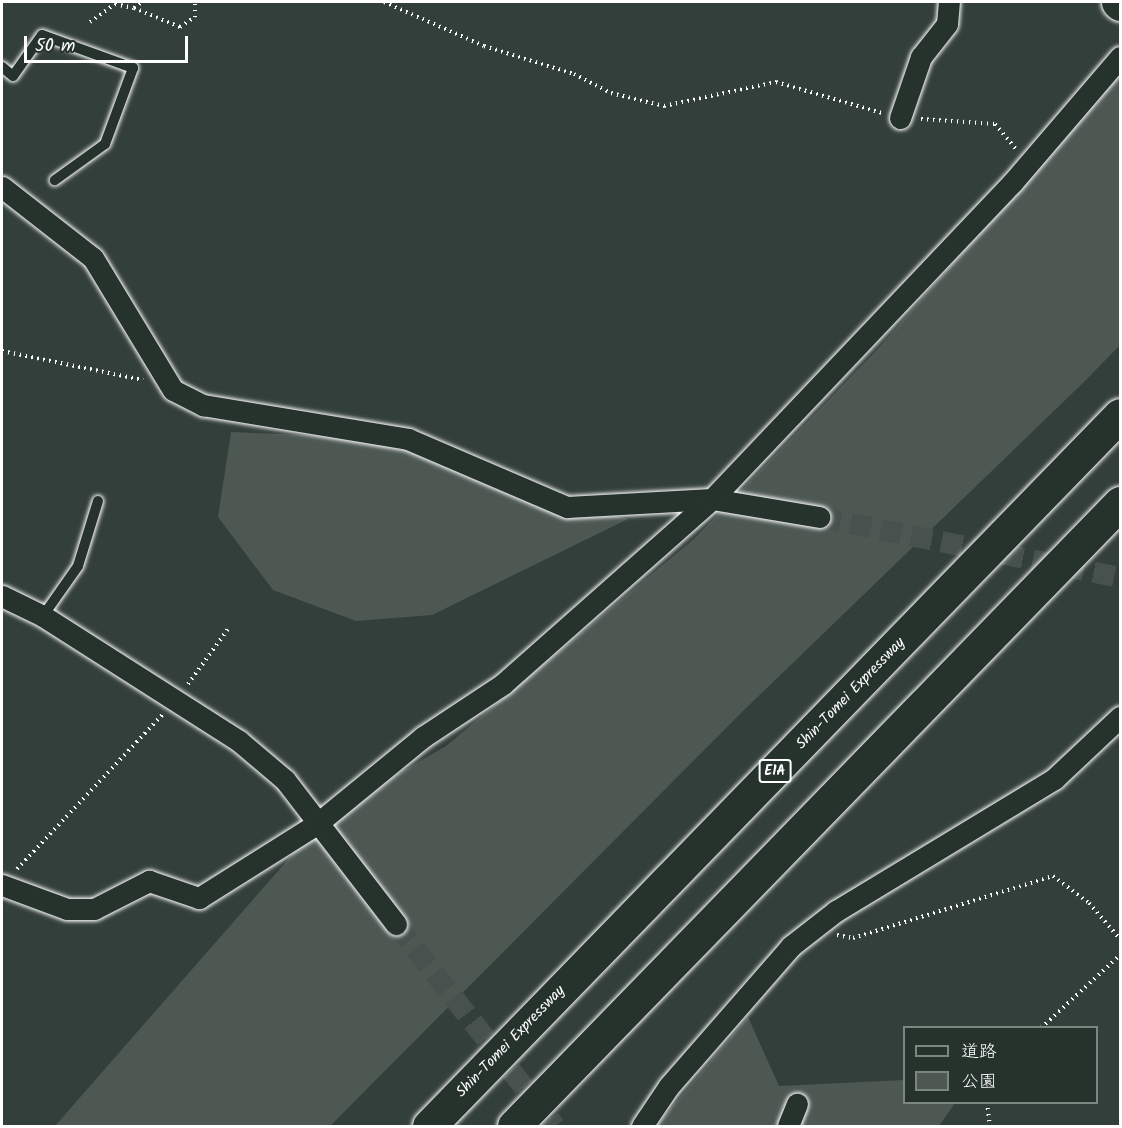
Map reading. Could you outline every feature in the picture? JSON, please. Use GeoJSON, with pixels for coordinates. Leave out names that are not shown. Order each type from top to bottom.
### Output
{"type":"FeatureCollection","features":[{"type":"Feature","properties":{"kind":"highway","name":"Shin-Tomei Expressway"},"geometry":{"type":"LineString","coordinates":[[429,1126],[1120,415]]}},
{"type":"Feature","properties":{"kind":"highway"},"geometry":{"type":"LineString","coordinates":[[514,1126],[1120,503]]}},
{"type":"Feature","properties":{"kind":"street"},"geometry":{"type":"LineString","coordinates":[[900,118],[921,57],[947,24],[949,2]]}},
{"type":"Feature","properties":{"kind":"street"},"geometry":{"type":"LineString","coordinates":[[2,885],[67,909],[94,909],[149,881],[199,898],[318,823],[423,737],[503,684],[712,499],[1028,164],[1120,57]]}},
{"type":"Feature","properties":{"kind":"street"},"geometry":{"type":"LineString","coordinates":[[2,187],[93,258],[170,386],[203,405],[228,411],[408,439],[567,507],[712,499],[820,517]]}},
{"type":"Feature","properties":{"kind":"street"},"geometry":{"type":"LineString","coordinates":[[2,596],[43,616],[239,741],[285,780],[396,924]]}},
{"type":"Feature","properties":{"kind":"street"},"geometry":{"type":"LineString","coordinates":[[642,1126],[669,1086],[791,946],[810,931],[1054,779],[1120,717]]}},
{"type":"Feature","properties":{"kind":"street"},"geometry":{"type":"LineString","coordinates":[[788,1126],[797,1104]]}},
{"type":"Feature","properties":{"kind":"lane"},"geometry":{"type":"LineString","coordinates":[[2,67],[13,76],[42,35],[133,68],[105,144],[55,180]]}},
{"type":"Feature","properties":{"kind":"lane"},"geometry":{"type":"LineString","coordinates":[[43,616],[78,566],[98,501]]}},
{"type":"Feature","properties":{"kind":"path"},"geometry":{"type":"LineString","coordinates":[[134,8],[142,2]]}},
{"type":"Feature","properties":{"kind":"path"},"geometry":{"type":"LineString","coordinates":[[90,22],[116,4],[134,8],[180,27],[195,17],[195,2]]}},
{"type":"Feature","properties":{"kind":"path"},"geometry":{"type":"LineString","coordinates":[[384,2],[484,46],[574,74],[610,93],[664,106],[776,82],[900,118],[995,124],[1028,164]]}},
{"type":"Feature","properties":{"kind":"path"},"geometry":{"type":"LineString","coordinates":[[2,351],[170,386]]}},
{"type":"Feature","properties":{"kind":"path"},"geometry":{"type":"LineString","coordinates":[[2,885],[175,700],[228,629]]}},
{"type":"Feature","properties":{"kind":"path"},"geometry":{"type":"LineString","coordinates":[[810,931],[853,938],[1053,876],[1089,903],[1120,939]]}},
{"type":"Feature","properties":{"kind":"path"},"geometry":{"type":"LineString","coordinates":[[1043,1026],[1120,955]]}},
{"type":"Feature","properties":{"kind":"path"},"geometry":{"type":"LineString","coordinates":[[987,1104],[990,1126]]}},
{"type":"Feature","properties":{"kind":"green space"},"geometry":{"type":"Polygon","coordinates":[[[1120,72],[1120,345],[1084,382],[743,711],[330,1126],[55,1126],[327,815],[446,746],[694,539],[877,350],[1120,72]]]}},
{"type":"Feature","properties":{"kind":"green space"},"geometry":{"type":"Polygon","coordinates":[[[231,432],[408,439],[530,492],[628,519],[432,615],[356,621],[273,590],[218,517],[231,432]]]}},
{"type":"Feature","properties":{"kind":"green space"},"geometry":{"type":"Polygon","coordinates":[[[748,1017],[779,1086],[903,1080],[903,1104],[954,1104],[939,1126],[656,1126],[748,1017]]]}},
{"type":"Feature","properties":{"kind":"tunnel"},"geometry":{"type":"LineString","coordinates":[[820,517],[1120,577]]}},
{"type":"Feature","properties":{"kind":"tunnel"},"geometry":{"type":"LineString","coordinates":[[396,924],[555,1126]]}}]}
